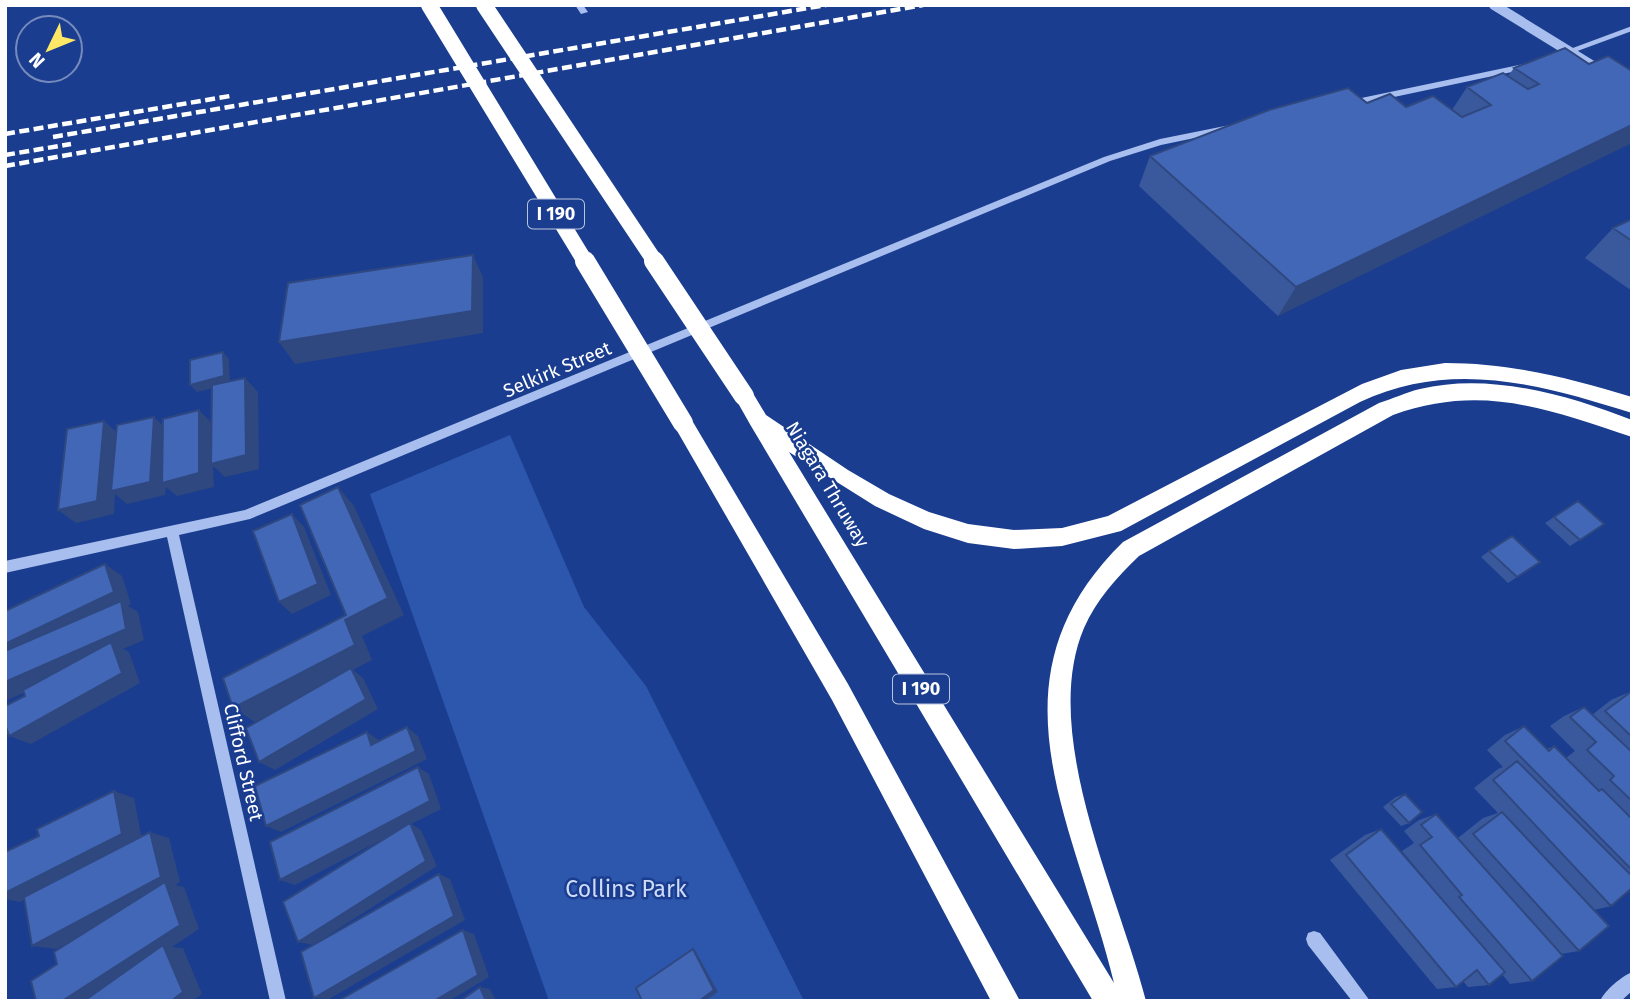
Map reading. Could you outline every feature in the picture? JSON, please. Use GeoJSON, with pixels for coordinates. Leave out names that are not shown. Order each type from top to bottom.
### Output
{"type":"FeatureCollection","features":[{"type":"Feature","properties":{"kind":"highway","name":"I 190"},"geometry":{"type":"LineString","coordinates":[[429,5],[683,423],[840,692],[1006,1001]]}},
{"type":"Feature","properties":{"kind":"highway","name":"Niagara Thruway"},"geometry":{"type":"LineString","coordinates":[[484,5],[744,396],[1104,991]]}},
{"type":"Feature","properties":{"kind":"highway"},"geometry":{"type":"LineString","coordinates":[[758,420],[831,470],[923,521],[971,534],[1011,540],[1048,540],[1085,534],[1113,524],[1359,394],[1416,374],[1478,371],[1514,375],[1573,387],[1632,405]]}},
{"type":"Feature","properties":{"kind":"highway"},"geometry":{"type":"LineString","coordinates":[[1132,1001],[1126,970],[1068,793],[1061,735],[1060,682],[1070,634],[1106,573],[1131,549],[1386,409],[1421,397],[1452,393],[1488,393],[1558,403],[1632,429]]}},
{"type":"Feature","properties":{"kind":"street"},"geometry":{"type":"LineString","coordinates":[[1494,5],[1609,75]]}},
{"type":"Feature","properties":{"kind":"street"},"geometry":{"type":"LineString","coordinates":[[1550,58],[1632,29]]}},
{"type":"Feature","properties":{"kind":"street"},"geometry":{"type":"LineString","coordinates":[[1336,106],[1538,62]]}},
{"type":"Feature","properties":{"kind":"street","name":"Selkirk Street"},"geometry":{"type":"LineString","coordinates":[[5,566],[246,515],[1107,159],[1160,142],[1241,125]]}},
{"type":"Feature","properties":{"kind":"street","name":"Clifford Street"},"geometry":{"type":"LineString","coordinates":[[172,531],[278,1001]]}},
{"type":"Feature","properties":{"kind":"street"},"geometry":{"type":"LineString","coordinates":[[1314,939],[1362,1001]]}},
{"type":"Feature","properties":{"kind":"street"},"geometry":{"type":"LineString","coordinates":[[1608,1001],[1632,980]]}},
{"type":"Feature","properties":{"kind":"green space","name":"Collins Park"},"geometry":{"type":"Polygon","coordinates":[[[510,435],[584,607],[646,686],[804,1001],[549,1001],[370,494],[510,435]]]}},
{"type":"Feature","properties":{"kind":"building"},"geometry":{"type":"Polygon","coordinates":[[[1565,48],[1589,64],[1608,56],[1632,71],[1632,125],[1296,287],[1150,156],[1269,110],[1348,88],[1367,103],[1390,94],[1406,107],[1433,96],[1462,117],[1491,105],[1467,87],[1503,73],[1528,89],[1539,84],[1514,68],[1565,48]]]}},
{"type":"Feature","properties":{"kind":"building"},"geometry":{"type":"Polygon","coordinates":[[[1632,219],[1632,241],[1613,228],[1632,219]]]}},
{"type":"Feature","properties":{"kind":"building"},"geometry":{"type":"Polygon","coordinates":[[[473,255],[472,311],[279,342],[288,283],[473,255]]]}},
{"type":"Feature","properties":{"kind":"building"},"geometry":{"type":"Polygon","coordinates":[[[223,352],[224,376],[190,385],[190,360],[223,352]]]}},
{"type":"Feature","properties":{"kind":"building"},"geometry":{"type":"Polygon","coordinates":[[[245,378],[246,455],[211,464],[212,385],[245,378]]]}},
{"type":"Feature","properties":{"kind":"building"},"geometry":{"type":"Polygon","coordinates":[[[199,410],[199,473],[162,483],[163,419],[199,410]]]}},
{"type":"Feature","properties":{"kind":"building"},"geometry":{"type":"Polygon","coordinates":[[[154,417],[150,482],[111,491],[117,425],[154,417]]]}},
{"type":"Feature","properties":{"kind":"building"},"geometry":{"type":"Polygon","coordinates":[[[104,421],[97,501],[58,510],[67,429],[104,421]]]}},
{"type":"Feature","properties":{"kind":"building"},"geometry":{"type":"Polygon","coordinates":[[[338,487],[388,598],[345,620],[355,645],[233,708],[223,678],[346,615],[300,505],[338,487]]]}},
{"type":"Feature","properties":{"kind":"building"},"geometry":{"type":"Polygon","coordinates":[[[1578,501],[1604,524],[1580,540],[1554,517],[1578,501]]]}},
{"type":"Feature","properties":{"kind":"building"},"geometry":{"type":"Polygon","coordinates":[[[292,514],[318,584],[279,602],[253,531],[292,514]]]}},
{"type":"Feature","properties":{"kind":"building"},"geometry":{"type":"Polygon","coordinates":[[[1512,536],[1540,562],[1517,577],[1489,551],[1512,536]]]}},
{"type":"Feature","properties":{"kind":"building"},"geometry":{"type":"Polygon","coordinates":[[[105,564],[114,592],[5,644],[5,611],[105,564]]]}},
{"type":"Feature","properties":{"kind":"building"},"geometry":{"type":"Polygon","coordinates":[[[121,601],[126,629],[5,682],[5,651],[121,601]]]}},
{"type":"Feature","properties":{"kind":"building"},"geometry":{"type":"Polygon","coordinates":[[[111,642],[122,673],[9,736],[5,724],[5,706],[25,696],[23,690],[111,642]]]}},
{"type":"Feature","properties":{"kind":"building"},"geometry":{"type":"Polygon","coordinates":[[[351,668],[366,699],[259,762],[246,728],[351,668]]]}},
{"type":"Feature","properties":{"kind":"building"},"geometry":{"type":"Polygon","coordinates":[[[1632,691],[1632,737],[1605,711],[1632,691]]]}},
{"type":"Feature","properties":{"kind":"building"},"geometry":{"type":"Polygon","coordinates":[[[1584,707],[1632,752],[1632,801],[1610,780],[1614,776],[1587,750],[1596,742],[1570,717],[1584,707]]]}},
{"type":"Feature","properties":{"kind":"building"},"geometry":{"type":"Polygon","coordinates":[[[1524,726],[1549,751],[1554,746],[1599,791],[1602,789],[1632,819],[1632,870],[1505,741],[1524,726]]]}},
{"type":"Feature","properties":{"kind":"building"},"geometry":{"type":"Polygon","coordinates":[[[407,727],[416,751],[266,826],[255,786],[367,732],[371,745],[407,727]]]}},
{"type":"Feature","properties":{"kind":"building"},"geometry":{"type":"Polygon","coordinates":[[[1517,761],[1632,876],[1632,888],[1611,906],[1493,780],[1517,761]]]}},
{"type":"Feature","properties":{"kind":"building"},"geometry":{"type":"Polygon","coordinates":[[[418,767],[430,801],[280,880],[270,842],[418,767]]]}},
{"type":"Feature","properties":{"kind":"building"},"geometry":{"type":"Polygon","coordinates":[[[114,791],[122,834],[5,893],[5,852],[39,836],[37,829],[114,791]]]}},
{"type":"Feature","properties":{"kind":"building"},"geometry":{"type":"Polygon","coordinates":[[[1405,794],[1422,812],[1409,823],[1391,804],[1405,794]]]}},
{"type":"Feature","properties":{"kind":"building"},"geometry":{"type":"Polygon","coordinates":[[[1502,812],[1609,926],[1579,951],[1473,834],[1502,812]]]}},
{"type":"Feature","properties":{"kind":"building"},"geometry":{"type":"Polygon","coordinates":[[[1436,814],[1563,956],[1532,981],[1459,897],[1462,895],[1420,845],[1432,837],[1421,825],[1436,814]]]}},
{"type":"Feature","properties":{"kind":"building"},"geometry":{"type":"Polygon","coordinates":[[[410,823],[426,861],[298,942],[283,902],[410,823]]]}},
{"type":"Feature","properties":{"kind":"building"},"geometry":{"type":"Polygon","coordinates":[[[1381,829],[1505,972],[1489,985],[1477,970],[1456,987],[1346,855],[1381,829]]]}},
{"type":"Feature","properties":{"kind":"building"},"geometry":{"type":"Polygon","coordinates":[[[150,832],[161,877],[32,946],[24,897],[150,832]]]}},
{"type":"Feature","properties":{"kind":"building"},"geometry":{"type":"Polygon","coordinates":[[[439,874],[454,916],[314,998],[301,952],[439,874]]]}},
{"type":"Feature","properties":{"kind":"building"},"geometry":{"type":"Polygon","coordinates":[[[165,882],[180,925],[62,1001],[36,1001],[31,981],[57,964],[54,952],[165,882]]]}},
{"type":"Feature","properties":{"kind":"building"},"geometry":{"type":"Polygon","coordinates":[[[463,930],[478,975],[434,1001],[338,1001],[463,930]]]}},
{"type":"Feature","properties":{"kind":"building"},"geometry":{"type":"Polygon","coordinates":[[[163,945],[183,992],[171,1001],[84,1001],[163,945]]]}},
{"type":"Feature","properties":{"kind":"building"},"geometry":{"type":"Polygon","coordinates":[[[693,949],[714,990],[699,1001],[642,1001],[636,988],[693,949]]]}},
{"type":"Feature","properties":{"kind":"building"},"geometry":{"type":"Polygon","coordinates":[[[480,987],[486,1001],[460,1001],[480,987]]]}},
{"type":"Feature","properties":{"kind":"railway"},"geometry":{"type":"LineString","coordinates":[[53,137],[826,5]]}},
{"type":"Feature","properties":{"kind":"railway"},"geometry":{"type":"LineString","coordinates":[[5,166],[923,5]]}},
{"type":"Feature","properties":{"kind":"railway"},"geometry":{"type":"LineString","coordinates":[[5,134],[230,96]]}},
{"type":"Feature","properties":{"kind":"railway"},"geometry":{"type":"LineString","coordinates":[[5,155],[71,144]]}}]}
